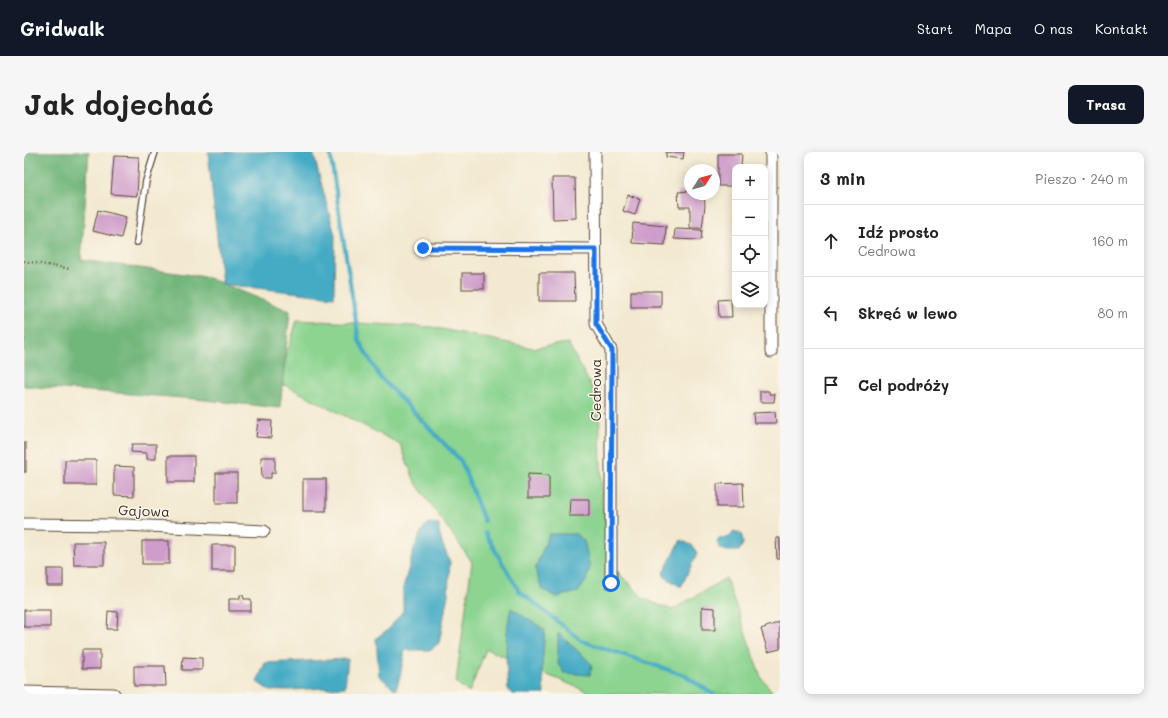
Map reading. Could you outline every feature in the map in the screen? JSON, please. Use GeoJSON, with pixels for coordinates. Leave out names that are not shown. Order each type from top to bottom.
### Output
{"type":"FeatureCollection","features":[{"type":"Feature","properties":{"kind":"street","name":"Cedrowa"},"geometry":{"type":"LineString","coordinates":[[595,152],[596,324],[612,350],[611,583]]}},
{"type":"Feature","properties":{"kind":"street"},"geometry":{"type":"LineString","coordinates":[[771,152],[771,352]]}},
{"type":"Feature","properties":{"kind":"street"},"geometry":{"type":"LineString","coordinates":[[423,248],[596,249]]}},
{"type":"Feature","properties":{"kind":"street","name":"Gajowa"},"geometry":{"type":"LineString","coordinates":[[24,524],[264,531]]}},
{"type":"Feature","properties":{"kind":"street"},"geometry":{"type":"LineString","coordinates":[[24,692],[114,694]]}},
{"type":"Feature","properties":{"kind":"lane"},"geometry":{"type":"LineString","coordinates":[[137,242],[146,181],[155,152]]}},
{"type":"Feature","properties":{"kind":"path"},"geometry":{"type":"LineString","coordinates":[[24,261],[70,269]]}},
{"type":"Feature","properties":{"kind":"green space"},"geometry":{"type":"Polygon","coordinates":[[[24,152],[89,152],[81,260],[206,277],[290,311],[280,408],[196,399],[24,386],[24,152]]]}},
{"type":"Feature","properties":{"kind":"green space"},"geometry":{"type":"Polygon","coordinates":[[[297,320],[432,327],[533,348],[568,343],[599,401],[602,502],[613,567],[644,599],[672,610],[726,578],[761,677],[774,694],[593,694],[486,649],[469,693],[456,682],[472,562],[415,482],[400,444],[279,382],[297,320]]]}},
{"type":"Feature","properties":{"kind":"water"},"geometry":{"type":"Polygon","coordinates":[[[208,152],[313,152],[335,235],[334,297],[222,284],[208,152]]]}},
{"type":"Feature","properties":{"kind":"water"},"geometry":{"type":"Polygon","coordinates":[[[428,523],[439,524],[442,543],[450,562],[448,595],[439,643],[430,650],[405,650],[396,690],[379,676],[376,638],[388,630],[403,611],[403,588],[414,549],[421,532],[428,523]]]}},
{"type":"Feature","properties":{"kind":"water"},"geometry":{"type":"Polygon","coordinates":[[[734,531],[742,534],[743,544],[739,551],[720,549],[717,542],[719,539],[730,537],[734,531]]]}},
{"type":"Feature","properties":{"kind":"water"},"geometry":{"type":"Polygon","coordinates":[[[549,534],[576,534],[584,541],[590,567],[586,581],[578,592],[556,597],[542,589],[535,569],[549,534]]]}},
{"type":"Feature","properties":{"kind":"water"},"geometry":{"type":"Polygon","coordinates":[[[681,540],[693,546],[697,554],[681,587],[665,577],[663,573],[681,540]]]}},
{"type":"Feature","properties":{"kind":"water"},"geometry":{"type":"Polygon","coordinates":[[[511,608],[545,630],[542,666],[544,694],[512,694],[508,689],[506,638],[511,608]]]}},
{"type":"Feature","properties":{"kind":"water"},"geometry":{"type":"Polygon","coordinates":[[[558,633],[592,664],[590,675],[564,673],[558,664],[558,633]]]}},
{"type":"Feature","properties":{"kind":"water"},"geometry":{"type":"Polygon","coordinates":[[[348,659],[345,687],[270,691],[257,682],[265,663],[348,659]]]}},
{"type":"Feature","properties":{"kind":"building"},"geometry":{"type":"Polygon","coordinates":[[[666,152],[684,152],[683,159],[666,157],[666,152]]]}},
{"type":"Feature","properties":{"kind":"building"},"geometry":{"type":"Polygon","coordinates":[[[718,154],[742,154],[741,164],[732,164],[732,186],[720,186],[720,164],[718,164],[718,154]]]}},
{"type":"Feature","properties":{"kind":"building"},"geometry":{"type":"Polygon","coordinates":[[[114,156],[139,157],[137,196],[111,194],[114,156]]]}},
{"type":"Feature","properties":{"kind":"building"},"geometry":{"type":"Polygon","coordinates":[[[552,178],[575,178],[576,218],[553,219],[552,178]]]}},
{"type":"Feature","properties":{"kind":"building"},"geometry":{"type":"Polygon","coordinates":[[[678,192],[684,192],[684,200],[704,200],[702,228],[690,228],[690,207],[679,207],[678,192]]]}},
{"type":"Feature","properties":{"kind":"building"},"geometry":{"type":"Polygon","coordinates":[[[628,195],[640,199],[635,215],[623,211],[628,195]]]}},
{"type":"Feature","properties":{"kind":"building"},"geometry":{"type":"Polygon","coordinates":[[[98,210],[126,217],[121,238],[93,231],[98,210]]]}},
{"type":"Feature","properties":{"kind":"building"},"geometry":{"type":"Polygon","coordinates":[[[633,223],[666,226],[665,245],[632,243],[633,223]]]}},
{"type":"Feature","properties":{"kind":"building"},"geometry":{"type":"Polygon","coordinates":[[[675,229],[702,230],[701,240],[674,239],[675,229]]]}},
{"type":"Feature","properties":{"kind":"building"},"geometry":{"type":"Polygon","coordinates":[[[462,273],[484,273],[484,289],[462,289],[462,273]]]}},
{"type":"Feature","properties":{"kind":"building"},"geometry":{"type":"Polygon","coordinates":[[[539,273],[574,273],[575,301],[539,301],[539,273]]]}},
{"type":"Feature","properties":{"kind":"building"},"geometry":{"type":"Polygon","coordinates":[[[631,291],[661,291],[661,307],[631,307],[631,291]]]}},
{"type":"Feature","properties":{"kind":"building"},"geometry":{"type":"Polygon","coordinates":[[[731,299],[732,317],[719,317],[718,300],[731,299]]]}},
{"type":"Feature","properties":{"kind":"building"},"geometry":{"type":"Polygon","coordinates":[[[760,391],[769,391],[769,394],[775,394],[774,402],[760,402],[760,391]]]}},
{"type":"Feature","properties":{"kind":"building"},"geometry":{"type":"Polygon","coordinates":[[[775,412],[776,423],[754,423],[753,413],[775,412]]]}},
{"type":"Feature","properties":{"kind":"building"},"geometry":{"type":"Polygon","coordinates":[[[258,420],[272,421],[271,438],[256,437],[258,420]]]}},
{"type":"Feature","properties":{"kind":"building"},"geometry":{"type":"Polygon","coordinates":[[[24,443],[26,443],[26,472],[24,472],[24,443]]]}},
{"type":"Feature","properties":{"kind":"building"},"geometry":{"type":"Polygon","coordinates":[[[132,444],[156,444],[156,459],[147,459],[147,453],[131,452],[132,444]]]}},
{"type":"Feature","properties":{"kind":"building"},"geometry":{"type":"Polygon","coordinates":[[[168,456],[194,456],[194,482],[168,482],[168,456]]]}},
{"type":"Feature","properties":{"kind":"building"},"geometry":{"type":"Polygon","coordinates":[[[261,457],[275,457],[275,473],[271,473],[271,478],[262,478],[261,457]]]}},
{"type":"Feature","properties":{"kind":"building"},"geometry":{"type":"Polygon","coordinates":[[[65,460],[96,460],[96,485],[65,485],[65,460]]]}},
{"type":"Feature","properties":{"kind":"building"},"geometry":{"type":"Polygon","coordinates":[[[114,466],[134,467],[134,496],[114,495],[114,466]]]}},
{"type":"Feature","properties":{"kind":"building"},"geometry":{"type":"Polygon","coordinates":[[[216,473],[237,473],[237,503],[216,503],[216,473]]]}},
{"type":"Feature","properties":{"kind":"building"},"geometry":{"type":"Polygon","coordinates":[[[528,474],[549,475],[549,498],[528,498],[528,474]]]}},
{"type":"Feature","properties":{"kind":"building"},"geometry":{"type":"Polygon","coordinates":[[[303,479],[326,479],[326,511],[303,511],[303,479]]]}},
{"type":"Feature","properties":{"kind":"building"},"geometry":{"type":"Polygon","coordinates":[[[743,483],[744,507],[717,507],[717,484],[743,483]]]}},
{"type":"Feature","properties":{"kind":"building"},"geometry":{"type":"Polygon","coordinates":[[[570,499],[589,499],[589,516],[569,516],[570,499]]]}},
{"type":"Feature","properties":{"kind":"building"},"geometry":{"type":"Polygon","coordinates":[[[776,538],[780,538],[780,559],[777,559],[776,538]]]}},
{"type":"Feature","properties":{"kind":"building"},"geometry":{"type":"Polygon","coordinates":[[[142,541],[169,541],[169,564],[142,564],[142,541]]]}},
{"type":"Feature","properties":{"kind":"building"},"geometry":{"type":"Polygon","coordinates":[[[73,542],[104,542],[104,565],[74,565],[73,542]]]}},
{"type":"Feature","properties":{"kind":"building"},"geometry":{"type":"Polygon","coordinates":[[[212,545],[235,545],[235,571],[212,571],[212,545]]]}},
{"type":"Feature","properties":{"kind":"building"},"geometry":{"type":"Polygon","coordinates":[[[47,569],[63,569],[63,586],[47,586],[47,569]]]}},
{"type":"Feature","properties":{"kind":"building"},"geometry":{"type":"Polygon","coordinates":[[[240,595],[243,595],[244,599],[251,599],[251,611],[229,611],[229,599],[240,599],[240,595]]]}},
{"type":"Feature","properties":{"kind":"building"},"geometry":{"type":"Polygon","coordinates":[[[702,607],[715,608],[715,630],[702,630],[702,607]]]}},
{"type":"Feature","properties":{"kind":"building"},"geometry":{"type":"Polygon","coordinates":[[[24,610],[50,610],[50,627],[24,627],[24,610]]]}},
{"type":"Feature","properties":{"kind":"building"},"geometry":{"type":"Polygon","coordinates":[[[108,611],[118,612],[117,629],[107,629],[108,611]]]}},
{"type":"Feature","properties":{"kind":"building"},"geometry":{"type":"Polygon","coordinates":[[[780,622],[780,649],[768,652],[761,629],[780,622]]]}},
{"type":"Feature","properties":{"kind":"building"},"geometry":{"type":"Polygon","coordinates":[[[82,650],[100,650],[100,669],[82,669],[82,650]]]}},
{"type":"Feature","properties":{"kind":"building"},"geometry":{"type":"Polygon","coordinates":[[[183,657],[202,658],[202,670],[182,670],[183,657]]]}},
{"type":"Feature","properties":{"kind":"building"},"geometry":{"type":"Polygon","coordinates":[[[134,666],[165,666],[166,686],[134,686],[134,666]]]}},
{"type":"Feature","properties":{"kind":"waterway"},"geometry":{"type":"LineString","coordinates":[[330,152],[359,341],[380,377],[461,461],[484,521]]}},
{"type":"Feature","properties":{"kind":"waterway"},"geometry":{"type":"LineString","coordinates":[[485,533],[519,591],[582,641],[684,675],[713,694]]}},
{"type":"Feature","properties":{"kind":"route"},"geometry":{"type":"LineString","coordinates":[[423,248],[596,249],[596,324],[612,350],[611,583]]}}]}
